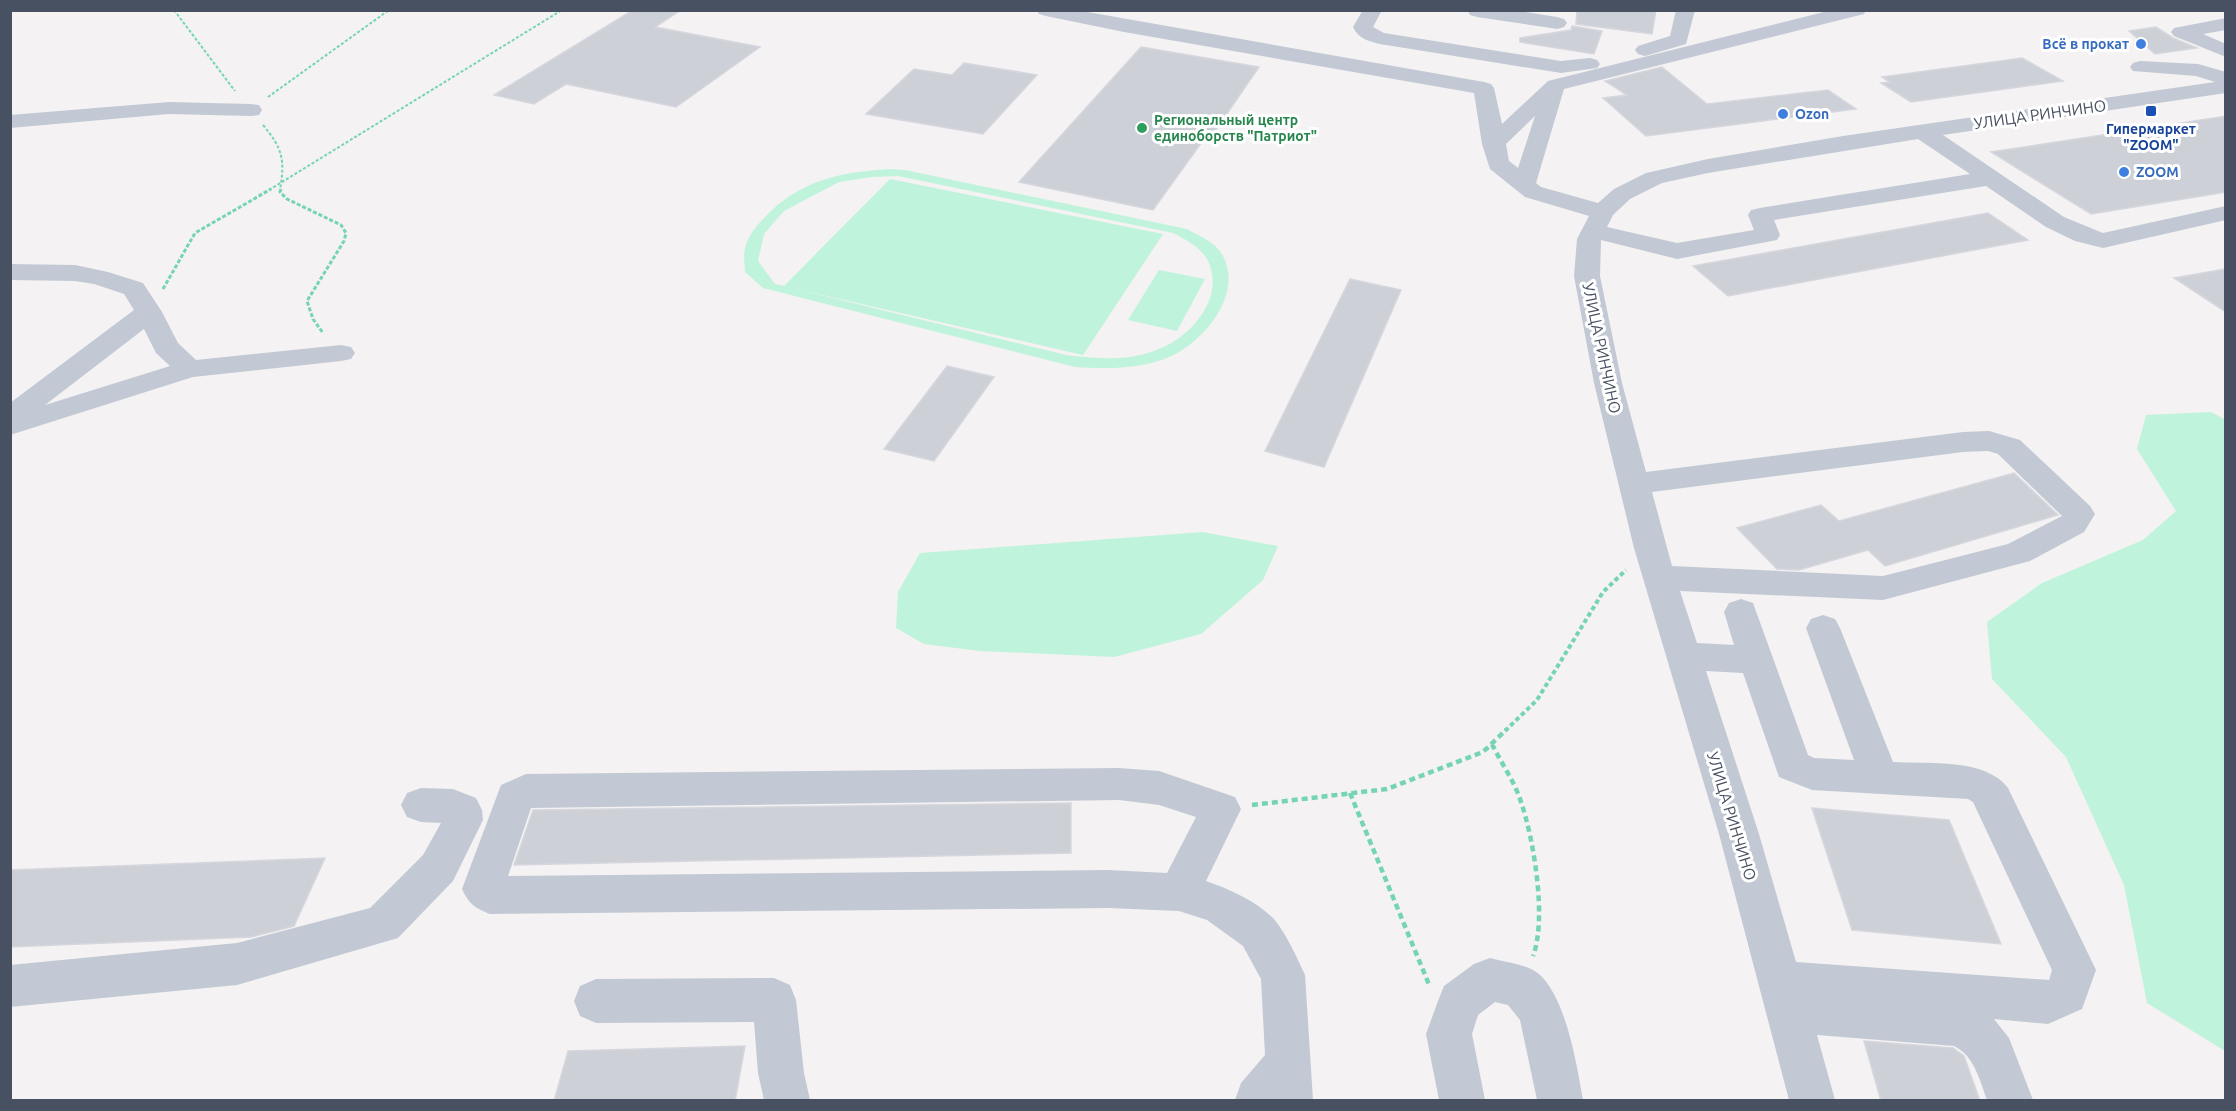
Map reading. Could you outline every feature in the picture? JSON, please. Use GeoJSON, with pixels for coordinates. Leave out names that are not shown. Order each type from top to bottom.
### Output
{"type":"FeatureCollection","features":[{"type":"Feature","properties":{"kind":"street"},"geometry":{"type":"LineString","coordinates":[[1046,10],[1484,88],[1498,164],[1533,192],[1598,222],[1677,251],[1768,235],[1760,215],[1990,178]]}},
{"type":"Feature","properties":{"kind":"street"},"geometry":{"type":"LineString","coordinates":[[1373,10],[1363,27],[1370,35],[1558,76],[1857,10]]}},
{"type":"Feature","properties":{"kind":"street"},"geometry":{"type":"LineString","coordinates":[[1493,144],[1558,76],[1595,63],[1674,43],[1680,37],[1686,10]]}},
{"type":"Feature","properties":{"kind":"street"},"geometry":{"type":"LineString","coordinates":[[1478,11],[1557,23]]}},
{"type":"Feature","properties":{"kind":"street"},"geometry":{"type":"LineString","coordinates":[[2226,24],[2181,32],[2226,51]]}},
{"type":"Feature","properties":{"kind":"street"},"geometry":{"type":"LineString","coordinates":[[2140,67],[2198,70],[2226,79]]}},
{"type":"Feature","properties":{"kind":"street"},"geometry":{"type":"LineString","coordinates":[[1524,184],[1558,76]]}},
{"type":"Feature","properties":{"kind":"street","name":"УЛИЦА РИНЧИНО"},"geometry":{"type":"LineString","coordinates":[[1812,1101],[1739,834],[1650,548],[1608,383],[1587,276],[1589,239],[1598,222],[1622,194],[1654,178],[1708,165],[2226,87]]}},
{"type":"Feature","properties":{"kind":"street"},"geometry":{"type":"LineString","coordinates":[[10,123],[169,108],[251,110]]}},
{"type":"Feature","properties":{"kind":"street"},"geometry":{"type":"LineString","coordinates":[[1922,131],[2055,222],[2084,236],[2103,241],[2226,213]]}},
{"type":"Feature","properties":{"kind":"street"},"geometry":{"type":"LineString","coordinates":[[10,272],[75,273],[99,277],[134,289],[149,312],[166,347],[190,369]]}},
{"type":"Feature","properties":{"kind":"street"},"geometry":{"type":"LineString","coordinates":[[10,417],[149,312]]}},
{"type":"Feature","properties":{"kind":"street"},"geometry":{"type":"LineString","coordinates":[[10,426],[190,369],[342,353]]}},
{"type":"Feature","properties":{"kind":"street"},"geometry":{"type":"LineString","coordinates":[[1634,484],[1963,442],[1989,441],[2009,447],[2079,514],[2073,525],[2018,553],[1883,588],[1659,578]]}},
{"type":"Feature","properties":{"kind":"street"},"geometry":{"type":"LineString","coordinates":[[1741,612],[1794,766],[1812,774],[1973,783],[1987,790],[1994,800],[2074,970],[2066,994],[2048,1002],[1784,997]]}},
{"type":"Feature","properties":{"kind":"street"},"geometry":{"type":"LineString","coordinates":[[1823,628],[1880,778]]}},
{"type":"Feature","properties":{"kind":"street"},"geometry":{"type":"LineString","coordinates":[[1683,656],[1756,660]]}},
{"type":"Feature","properties":{"kind":"street"},"geometry":{"type":"LineString","coordinates":[[1179,892],[1221,809],[1159,788],[1119,784],[526,791],[515,797],[483,889],[490,895],[1108,889],[1179,892],[1220,905],[1258,932],[1283,975],[1289,1082],[1258,1101]]}},
{"type":"Feature","properties":{"kind":"street"},"geometry":{"type":"LineString","coordinates":[[10,986],[237,964],[383,924],[438,868],[463,820],[462,810],[453,806],[421,805]]}},
{"type":"Feature","properties":{"kind":"street"},"geometry":{"type":"LineString","coordinates":[[1462,1101],[1449,1034],[1460,1001],[1490,979],[1522,988],[1540,1011],[1560,1101]]}},
{"type":"Feature","properties":{"kind":"street"},"geometry":{"type":"LineString","coordinates":[[1784,997],[1956,1024],[1976,1033],[1993,1054],[2010,1101]]}},
{"type":"Feature","properties":{"kind":"street"},"geometry":{"type":"LineString","coordinates":[[596,1001],[774,1000],[781,1073],[787,1101]]}},
{"type":"Feature","properties":{"kind":"path"},"geometry":{"type":"LineString","coordinates":[[174,10],[281,146],[284,165],[280,192],[287,200],[341,225],[346,233],[344,241],[307,301],[313,319],[342,353]]}},
{"type":"Feature","properties":{"kind":"path"},"geometry":{"type":"LineString","coordinates":[[251,110],[389,10]]}},
{"type":"Feature","properties":{"kind":"path"},"geometry":{"type":"LineString","coordinates":[[149,312],[195,233],[281,183],[562,10]]}},
{"type":"Feature","properties":{"kind":"path"},"geometry":{"type":"LineString","coordinates":[[1221,809],[1388,789],[1484,752],[1537,700],[1604,592],[1650,548]]}},
{"type":"Feature","properties":{"kind":"path"},"geometry":{"type":"LineString","coordinates":[[1492,744],[1521,801],[1538,883],[1539,940],[1522,988]]}},
{"type":"Feature","properties":{"kind":"path"},"geometry":{"type":"LineString","coordinates":[[1350,793],[1449,1034]]}},
{"type":"Feature","properties":{"kind":"green space"},"geometry":{"type":"Polygon","coordinates":[[[890,169],[905,170],[1187,229],[1212,243],[1223,256],[1228,270],[1225,297],[1219,311],[1201,334],[1179,352],[1167,358],[1128,367],[1075,367],[763,288],[745,272],[744,255],[752,232],[778,205],[792,195],[822,180],[854,173],[890,169]],[[898,176],[872,177],[839,182],[784,211],[764,234],[758,261],[775,284],[784,286],[890,179],[1163,234],[1083,355],[792,288],[1066,355],[1114,358],[1138,356],[1173,342],[1184,334],[1203,313],[1212,288],[1212,274],[1208,261],[1197,248],[1173,233],[898,176]]]}},
{"type":"Feature","properties":{"kind":"green space"},"geometry":{"type":"Polygon","coordinates":[[[1159,270],[1205,279],[1177,331],[1128,320],[1159,270]]]}},
{"type":"Feature","properties":{"kind":"green space"},"geometry":{"type":"Polygon","coordinates":[[[2211,412],[2226,420],[2225,1051],[2147,1003],[2124,885],[2066,757],[1992,679],[1987,622],[2042,583],[2143,540],[2176,511],[2137,449],[2146,415],[2211,412]]]}},
{"type":"Feature","properties":{"kind":"green space"},"geometry":{"type":"Polygon","coordinates":[[[1203,532],[1278,546],[1263,580],[1201,634],[1114,657],[980,651],[924,644],[896,628],[898,592],[920,553],[1203,532]]]}},
{"type":"Feature","properties":{"kind":"building"},"geometry":{"type":"Polygon","coordinates":[[[633,10],[681,10],[655,27],[760,47],[676,107],[566,84],[534,104],[494,95],[633,10]]]}},
{"type":"Feature","properties":{"kind":"building"},"geometry":{"type":"Polygon","coordinates":[[[1577,10],[1656,10],[1652,34],[1576,24],[1577,10]]]}},
{"type":"Feature","properties":{"kind":"building"},"geometry":{"type":"Polygon","coordinates":[[[1572,26],[1602,31],[1594,54],[1520,42],[1520,38],[1571,30],[1572,26]]]}},
{"type":"Feature","properties":{"kind":"building"},"geometry":{"type":"Polygon","coordinates":[[[2156,27],[2173,38],[2197,48],[2155,54],[2129,31],[2156,27]]]}},
{"type":"Feature","properties":{"kind":"building","name":"Региональный центр единоборств \"Патриот\""},"geometry":{"type":"Polygon","coordinates":[[[1141,47],[1259,67],[1209,140],[1204,139],[1153,210],[1019,182],[1141,47]]]}},
{"type":"Feature","properties":{"kind":"building"},"geometry":{"type":"Polygon","coordinates":[[[2022,58],[2063,81],[1911,102],[1881,83],[1890,82],[1882,77],[2022,58]]]}},
{"type":"Feature","properties":{"kind":"building"},"geometry":{"type":"Polygon","coordinates":[[[964,63],[1037,75],[983,134],[866,114],[914,69],[952,75],[964,63]]]}},
{"type":"Feature","properties":{"kind":"building"},"geometry":{"type":"Polygon","coordinates":[[[1662,67],[1707,104],[1828,90],[1856,109],[1646,136],[1603,98],[1627,95],[1605,81],[1662,67]]]}},
{"type":"Feature","properties":{"kind":"building","name":"ZOOM"},"geometry":{"type":"Polygon","coordinates":[[[2226,116],[2226,192],[2091,214],[1991,152],[2226,116]]]}},
{"type":"Feature","properties":{"kind":"building"},"geometry":{"type":"Polygon","coordinates":[[[1988,213],[2028,240],[1728,296],[1693,266],[1988,213]]]}},
{"type":"Feature","properties":{"kind":"building"},"geometry":{"type":"Polygon","coordinates":[[[2226,269],[2226,312],[2174,278],[2226,269]]]}},
{"type":"Feature","properties":{"kind":"building"},"geometry":{"type":"Polygon","coordinates":[[[1350,279],[1401,290],[1324,467],[1265,451],[1350,279]]]}},
{"type":"Feature","properties":{"kind":"building"},"geometry":{"type":"Polygon","coordinates":[[[947,366],[994,377],[934,461],[884,449],[947,366]]]}},
{"type":"Feature","properties":{"kind":"building"},"geometry":{"type":"Polygon","coordinates":[[[2014,473],[2058,515],[1885,566],[1868,550],[1799,570],[1777,569],[1737,528],[1821,505],[1839,521],[2014,473]]]}},
{"type":"Feature","properties":{"kind":"building"},"geometry":{"type":"Polygon","coordinates":[[[1071,803],[1071,853],[514,865],[533,810],[1071,803]]]}},
{"type":"Feature","properties":{"kind":"building"},"geometry":{"type":"Polygon","coordinates":[[[1812,808],[1949,820],[2001,944],[1852,930],[1812,808]]]}},
{"type":"Feature","properties":{"kind":"building"},"geometry":{"type":"Polygon","coordinates":[[[325,858],[294,926],[251,937],[10,947],[10,870],[325,858]]]}},
{"type":"Feature","properties":{"kind":"building"},"geometry":{"type":"Polygon","coordinates":[[[1864,1041],[1953,1048],[1964,1056],[1980,1101],[1881,1101],[1864,1041]]]}},
{"type":"Feature","properties":{"kind":"building"},"geometry":{"type":"Polygon","coordinates":[[[745,1046],[735,1101],[554,1101],[568,1051],[745,1046]]]}},
{"type":"Feature","properties":{"kind":"place","name":"Всё в прокат"},"geometry":{"type":"Point","coordinates":[2141,44]}},
{"type":"Feature","properties":{"kind":"place","name":"Гипермаркет \"ZOOM\""},"geometry":{"type":"Point","coordinates":[2151,111]}},
{"type":"Feature","properties":{"kind":"place","name":"Ozon"},"geometry":{"type":"Point","coordinates":[1783,114]}},
{"type":"Feature","properties":{"kind":"place","name":"Региональный центр единоборств \"Патриот\""},"geometry":{"type":"Point","coordinates":[1142,128]}},
{"type":"Feature","properties":{"kind":"place","name":"ZOOM"},"geometry":{"type":"Point","coordinates":[2124,172]}}]}
